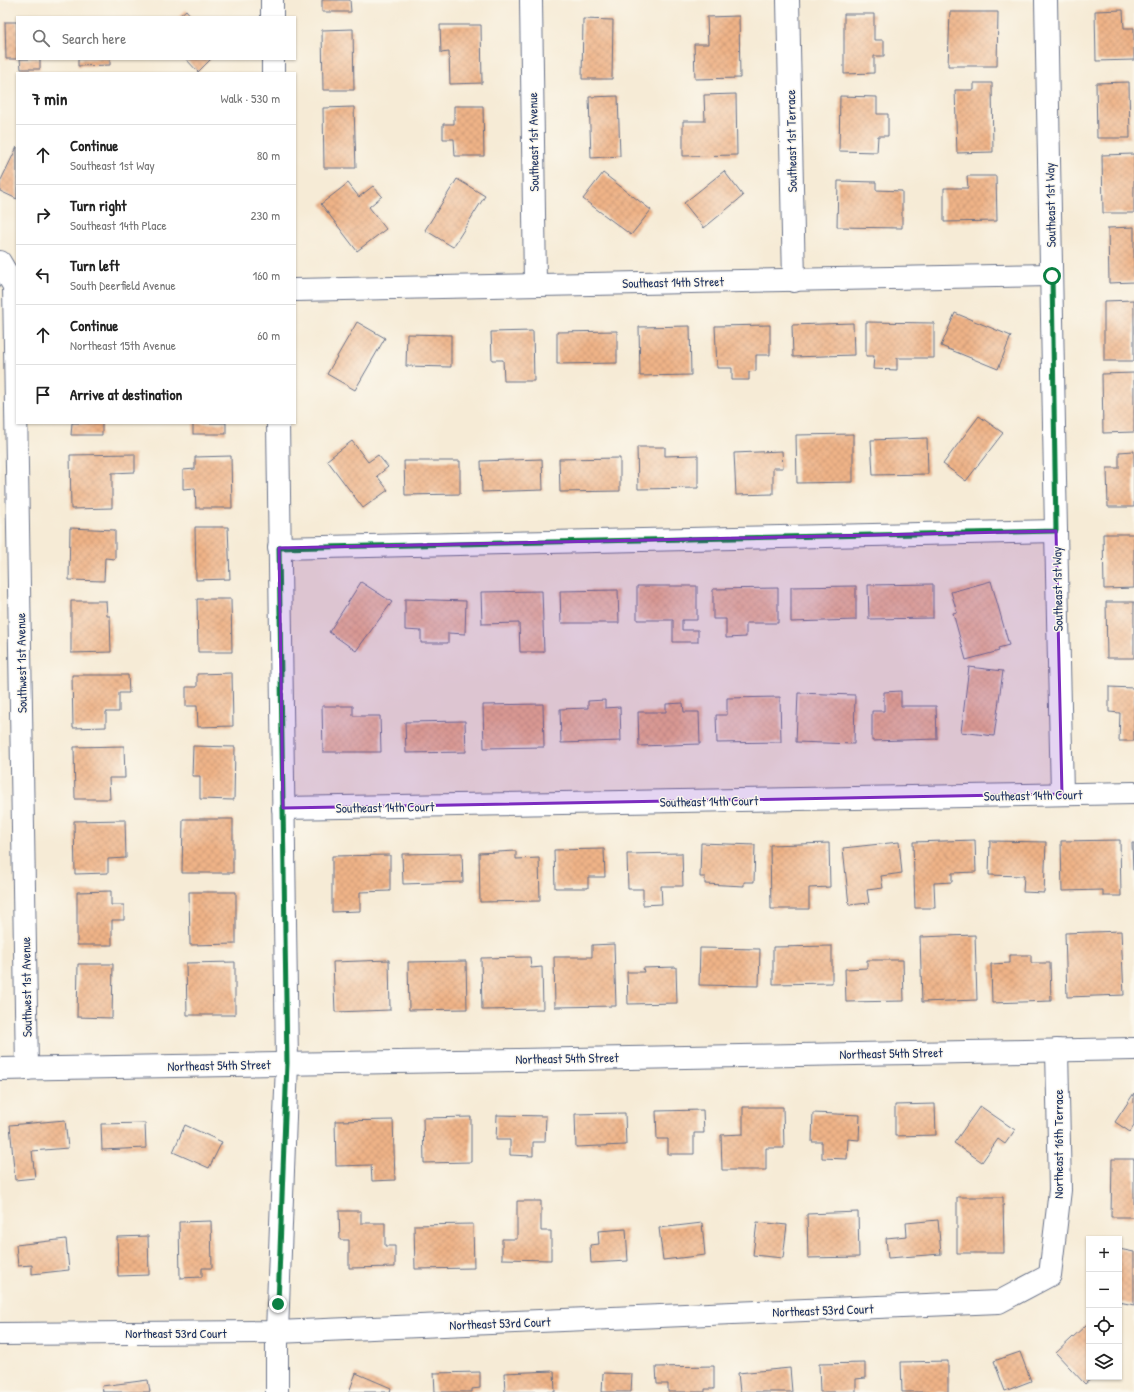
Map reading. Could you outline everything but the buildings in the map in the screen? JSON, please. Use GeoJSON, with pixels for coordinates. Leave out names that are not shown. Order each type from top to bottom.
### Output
{"type":"FeatureCollection","features":[{"type":"Feature","properties":{"kind":"street"},"geometry":{"type":"LineString","coordinates":[[272,0],[272,16]]}},
{"type":"Feature","properties":{"kind":"street","name":"Southeast 1st Avenue"},"geometry":{"type":"LineString","coordinates":[[531,0],[535,284]]}},
{"type":"Feature","properties":{"kind":"street","name":"Southeast 1st Terrace"},"geometry":{"type":"LineString","coordinates":[[788,0],[794,281]]}},
{"type":"Feature","properties":{"kind":"street","name":"Southeast 1st Way"},"geometry":{"type":"LineString","coordinates":[[1046,0],[1062,794]]}},
{"type":"Feature","properties":{"kind":"street"},"geometry":{"type":"LineString","coordinates":[[273,60],[273,72]]}},
{"type":"Feature","properties":{"kind":"street","name":"Southwest 1st Avenue"},"geometry":{"type":"LineString","coordinates":[[0,262],[14,286],[16,406]]}},
{"type":"Feature","properties":{"kind":"street","name":"Southeast 14th Street"},"geometry":{"type":"LineString","coordinates":[[296,290],[535,284],[1052,276]]}},
{"type":"Feature","properties":{"kind":"street","name":"Southwest 1st Avenue"},"geometry":{"type":"LineString","coordinates":[[16,424],[27,1068]]}},
{"type":"Feature","properties":{"kind":"street"},"geometry":{"type":"LineString","coordinates":[[277,1392],[277,1332],[287,1087],[278,424]]}},
{"type":"Feature","properties":{"kind":"street"},"geometry":{"type":"LineString","coordinates":[[279,548],[1056,531]]}},
{"type":"Feature","properties":{"kind":"street","name":"Southeast 14th Court"},"geometry":{"type":"LineString","coordinates":[[283,808],[1134,793]]}},
{"type":"Feature","properties":{"kind":"street","name":"Northeast 54th Street"},"geometry":{"type":"LineString","coordinates":[[0,1069],[1134,1049]]}},
{"type":"Feature","properties":{"kind":"street","name":"Northeast 16th Terrace"},"geometry":{"type":"LineString","coordinates":[[999,1302],[1050,1275],[1060,1190],[1057,1050]]}},
{"type":"Feature","properties":{"kind":"street","name":"Northeast 53rd Court"},"geometry":{"type":"LineString","coordinates":[[0,1334],[277,1332],[999,1302]]}},
{"type":"Feature","properties":{"kind":"highlighted area"},"geometry":{"type":"Polygon","coordinates":[[[1056,531],[1062,794],[283,808],[279,548],[1056,531]]]}},
{"type":"Feature","properties":{"kind":"route"},"geometry":{"type":"LineString","coordinates":[[278,1304],[287,1087],[279,548],[1056,531],[1052,276]]}}]}
